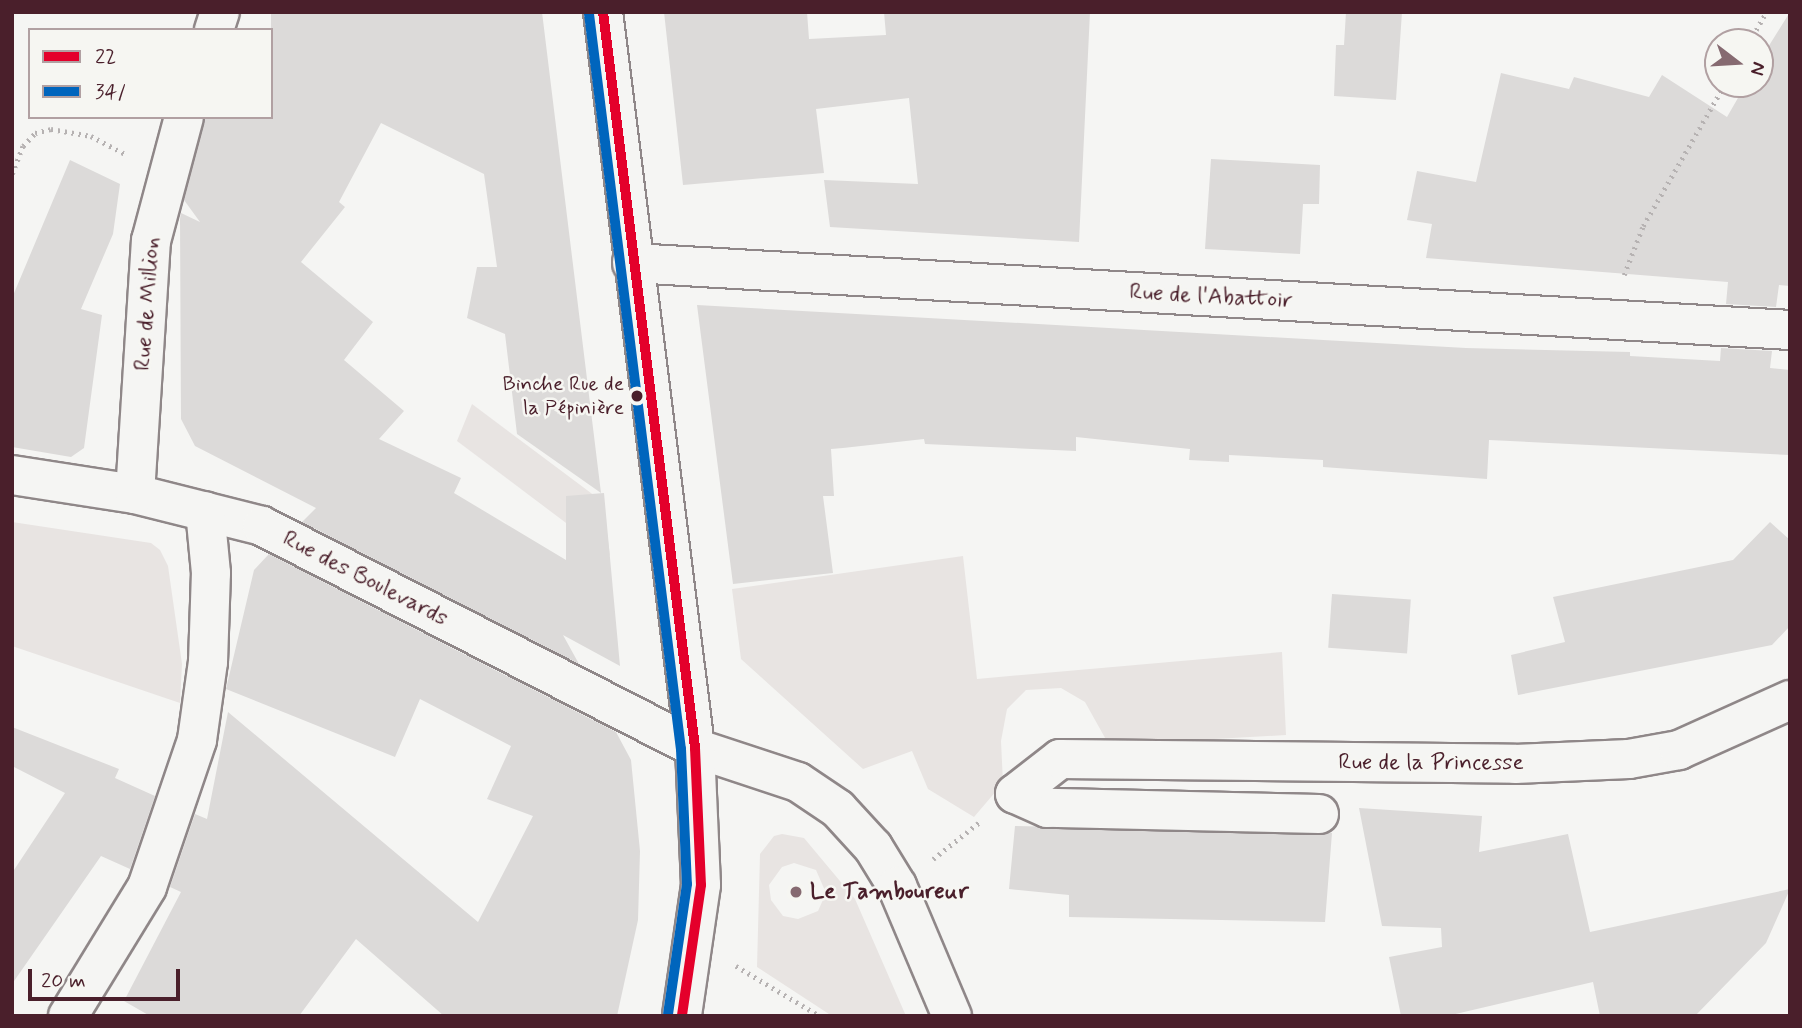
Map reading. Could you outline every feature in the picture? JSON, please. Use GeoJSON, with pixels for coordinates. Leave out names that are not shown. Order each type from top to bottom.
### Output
{"type":"FeatureCollection","features":[{"type":"Feature","properties":{"kind":"street"},"geometry":{"type":"LineString","coordinates":[[603,12],[632,263],[695,748],[701,885],[696,949],[682,1016]]}},
{"type":"Feature","properties":{"kind":"street","name":"Rue de Million"},"geometry":{"type":"LineString","coordinates":[[135,494],[151,241],[165,174],[183,119]]}},
{"type":"Feature","properties":{"kind":"street","name":"Rue de l'Abattoir"},"geometry":{"type":"LineString","coordinates":[[632,263],[1790,330]]}},
{"type":"Feature","properties":{"kind":"street","name":"Rue des Boulevards"},"geometry":{"type":"LineString","coordinates":[[12,475],[135,494],[262,526],[695,748],[798,782],[823,797],[873,847],[898,886],[952,1016]]}},
{"type":"Feature","properties":{"kind":"street"},"geometry":{"type":"LineString","coordinates":[[68,1016],[147,887],[197,740],[209,649],[211,573],[205,512]]}},
{"type":"Feature","properties":{"kind":"street","name":"Rue de la Princesse"},"geometry":{"type":"LineString","coordinates":[[1015,794],[1060,759],[1515,764],[1629,759],[1679,750],[1790,700]]}},
{"type":"Feature","properties":{"kind":"street"},"geometry":{"type":"LineString","coordinates":[[1015,794],[1047,808],[1319,814]]}},
{"type":"Feature","properties":{"kind":"path"},"geometry":{"type":"LineString","coordinates":[[1757,28],[1766,12]]}},
{"type":"Feature","properties":{"kind":"path"},"geometry":{"type":"LineString","coordinates":[[1614,321],[1627,262],[1643,226],[1717,98]]}},
{"type":"Feature","properties":{"kind":"path"},"geometry":{"type":"LineString","coordinates":[[12,174],[23,146],[35,132],[51,129],[91,136],[165,174]]}},
{"type":"Feature","properties":{"kind":"path"},"geometry":{"type":"LineString","coordinates":[[898,886],[1015,794]]}},
{"type":"Feature","properties":{"kind":"path"},"geometry":{"type":"LineString","coordinates":[[696,949],[758,976],[820,1016]]}},
{"type":"Feature","properties":{"kind":"shaded area"},"geometry":{"type":"Polygon","coordinates":[[[472,404],[603,502],[610,556],[457,441],[472,404]]]}},
{"type":"Feature","properties":{"kind":"shaded area"},"geometry":{"type":"Polygon","coordinates":[[[12,522],[151,543],[160,550],[168,566],[182,664],[180,703],[12,646],[12,522]]]}},
{"type":"Feature","properties":{"kind":"shaded area"},"geometry":{"type":"Polygon","coordinates":[[[963,556],[977,679],[1282,652],[1286,735],[1109,745],[1085,702],[1061,688],[1026,690],[1007,709],[1001,741],[1003,783],[974,817],[928,789],[912,751],[863,769],[741,659],[732,589],[963,556]]]}},
{"type":"Feature","properties":{"kind":"shaded area"},"geometry":{"type":"Polygon","coordinates":[[[782,834],[804,838],[855,899],[906,1016],[832,1016],[757,967],[760,854],[774,836],[782,834]],[[794,863],[782,867],[769,885],[771,900],[783,916],[798,919],[818,911],[826,893],[816,870],[794,863]]]}},
{"type":"Feature","properties":{"kind":"building"},"geometry":{"type":"Polygon","coordinates":[[[271,12],[542,12],[601,493],[517,434],[505,334],[467,318],[477,267],[497,267],[484,174],[381,123],[339,202],[345,207],[301,262],[373,322],[344,360],[404,411],[379,439],[461,478],[454,493],[566,560],[566,496],[604,493],[620,666],[563,635],[579,664],[302,522],[316,508],[195,446],[181,419],[181,213],[200,222],[184,200],[204,119],[273,119],[271,12]]]}},
{"type":"Feature","properties":{"kind":"building"},"geometry":{"type":"Polygon","coordinates":[[[664,12],[807,12],[809,39],[886,35],[884,12],[1090,12],[1079,242],[830,227],[824,180],[918,184],[909,98],[816,109],[824,173],[683,185],[664,12]]]}},
{"type":"Feature","properties":{"kind":"building"},"geometry":{"type":"Polygon","coordinates":[[[1346,12],[1402,12],[1396,100],[1334,96],[1336,45],[1344,45],[1346,12]]]}},
{"type":"Feature","properties":{"kind":"building"},"geometry":{"type":"Polygon","coordinates":[[[1790,12],[1790,286],[1779,285],[1776,307],[1726,304],[1728,282],[1426,258],[1432,224],[1407,220],[1417,171],[1476,182],[1501,73],[1569,89],[1574,77],[1649,97],[1662,75],[1727,117],[1738,98],[1774,98],[1774,38],[1790,12]]]}},
{"type":"Feature","properties":{"kind":"building"},"geometry":{"type":"Polygon","coordinates":[[[1211,159],[1320,165],[1319,204],[1303,204],[1300,254],[1205,249],[1211,159]]]}},
{"type":"Feature","properties":{"kind":"building"},"geometry":{"type":"Polygon","coordinates":[[[70,160],[120,184],[113,234],[81,309],[102,315],[84,448],[71,457],[12,447],[12,298],[70,160]]]}},
{"type":"Feature","properties":{"kind":"building"},"geometry":{"type":"Polygon","coordinates":[[[697,305],[1466,348],[1630,352],[1630,356],[1720,361],[1721,348],[1772,351],[1770,368],[1790,370],[1790,455],[1489,440],[1487,479],[1323,467],[1323,460],[1229,455],[1229,462],[1189,460],[1190,449],[1076,437],[1076,451],[925,444],[924,439],[831,449],[834,496],[823,496],[833,573],[733,584],[697,305]]]}},
{"type":"Feature","properties":{"kind":"building"},"geometry":{"type":"Polygon","coordinates":[[[1770,522],[1790,540],[1790,626],[1772,645],[1518,695],[1511,655],[1565,642],[1553,597],[1733,560],[1770,522]]]}},
{"type":"Feature","properties":{"kind":"building"},"geometry":{"type":"Polygon","coordinates":[[[269,554],[616,732],[631,760],[640,851],[638,920],[617,1016],[444,1016],[356,939],[299,1016],[150,1016],[124,1001],[181,892],[170,887],[195,814],[207,819],[228,712],[478,922],[533,816],[487,799],[511,746],[420,699],[395,757],[226,689],[254,570],[269,554]]]}},
{"type":"Feature","properties":{"kind":"building"},"geometry":{"type":"Polygon","coordinates":[[[1332,594],[1411,600],[1407,653],[1328,648],[1332,594]]]}},
{"type":"Feature","properties":{"kind":"building"},"geometry":{"type":"Polygon","coordinates":[[[12,727],[119,769],[115,778],[155,796],[130,869],[101,856],[12,984],[12,873],[65,793],[12,766],[12,727]]]}},
{"type":"Feature","properties":{"kind":"building"},"geometry":{"type":"Polygon","coordinates":[[[1359,808],[1482,816],[1479,852],[1568,834],[1590,932],[1790,889],[1766,943],[1695,1016],[1600,1016],[1593,982],[1447,1016],[1401,1016],[1389,957],[1442,947],[1441,928],[1382,926],[1359,808]]]}},
{"type":"Feature","properties":{"kind":"building"},"geometry":{"type":"Polygon","coordinates":[[[1015,826],[1332,833],[1325,922],[1069,917],[1069,895],[1009,889],[1015,826]]]}},
{"type":"Feature","properties":{"kind":"transit line","name":"22"},"geometry":{"type":"LineString","coordinates":[[603,12],[695,748],[701,885],[682,1016]]}},
{"type":"Feature","properties":{"kind":"transit line","name":"34/"},"geometry":{"type":"LineString","coordinates":[[589,14],[681,749],[687,884],[668,1014]]}},
{"type":"Feature","properties":{"kind":"place","name":"Binche Rue de la Pépinière"},"geometry":{"type":"Point","coordinates":[637,396]}},
{"type":"Feature","properties":{"kind":"place","name":"Le Tamboureur"},"geometry":{"type":"Point","coordinates":[796,892]}}]}
